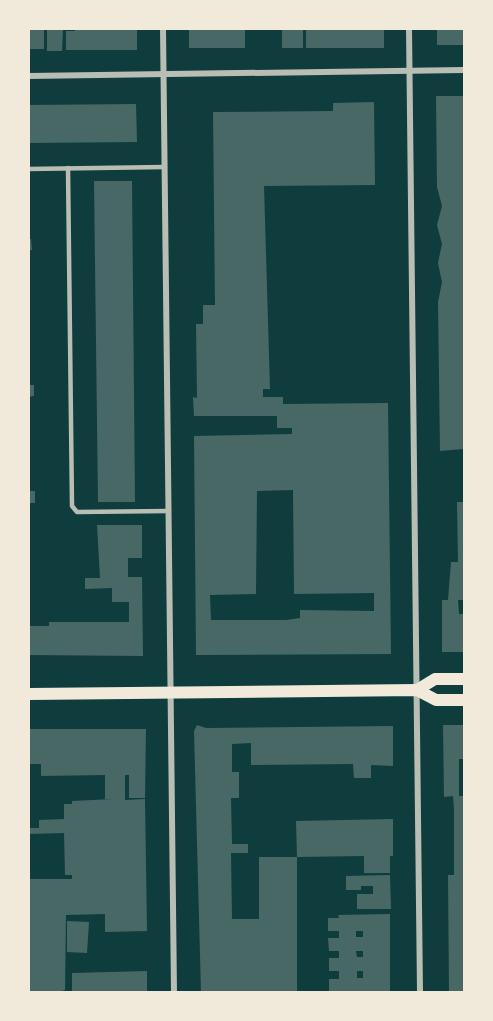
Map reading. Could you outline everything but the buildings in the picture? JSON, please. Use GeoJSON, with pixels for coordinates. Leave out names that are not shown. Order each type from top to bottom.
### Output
{"type":"FeatureCollection","features":[{"type":"Feature","properties":{"kind":"main road"},"geometry":{"type":"LineString","coordinates":[[417,690],[435,679],[465,679]]}},
{"type":"Feature","properties":{"kind":"main road"},"geometry":{"type":"LineString","coordinates":[[28,694],[417,690],[436,700],[465,700]]}},
{"type":"Feature","properties":{"kind":"street"},"geometry":{"type":"LineString","coordinates":[[164,28],[174,993]]}},
{"type":"Feature","properties":{"kind":"street"},"geometry":{"type":"LineString","coordinates":[[409,28],[420,993]]}},
{"type":"Feature","properties":{"kind":"street"},"geometry":{"type":"LineString","coordinates":[[28,76],[465,70]]}},
{"type":"Feature","properties":{"kind":"lane"},"geometry":{"type":"LineString","coordinates":[[28,169],[165,167]]}},
{"type":"Feature","properties":{"kind":"lane"},"geometry":{"type":"LineString","coordinates":[[68,168],[72,506],[77,512],[169,511]]}}]}
